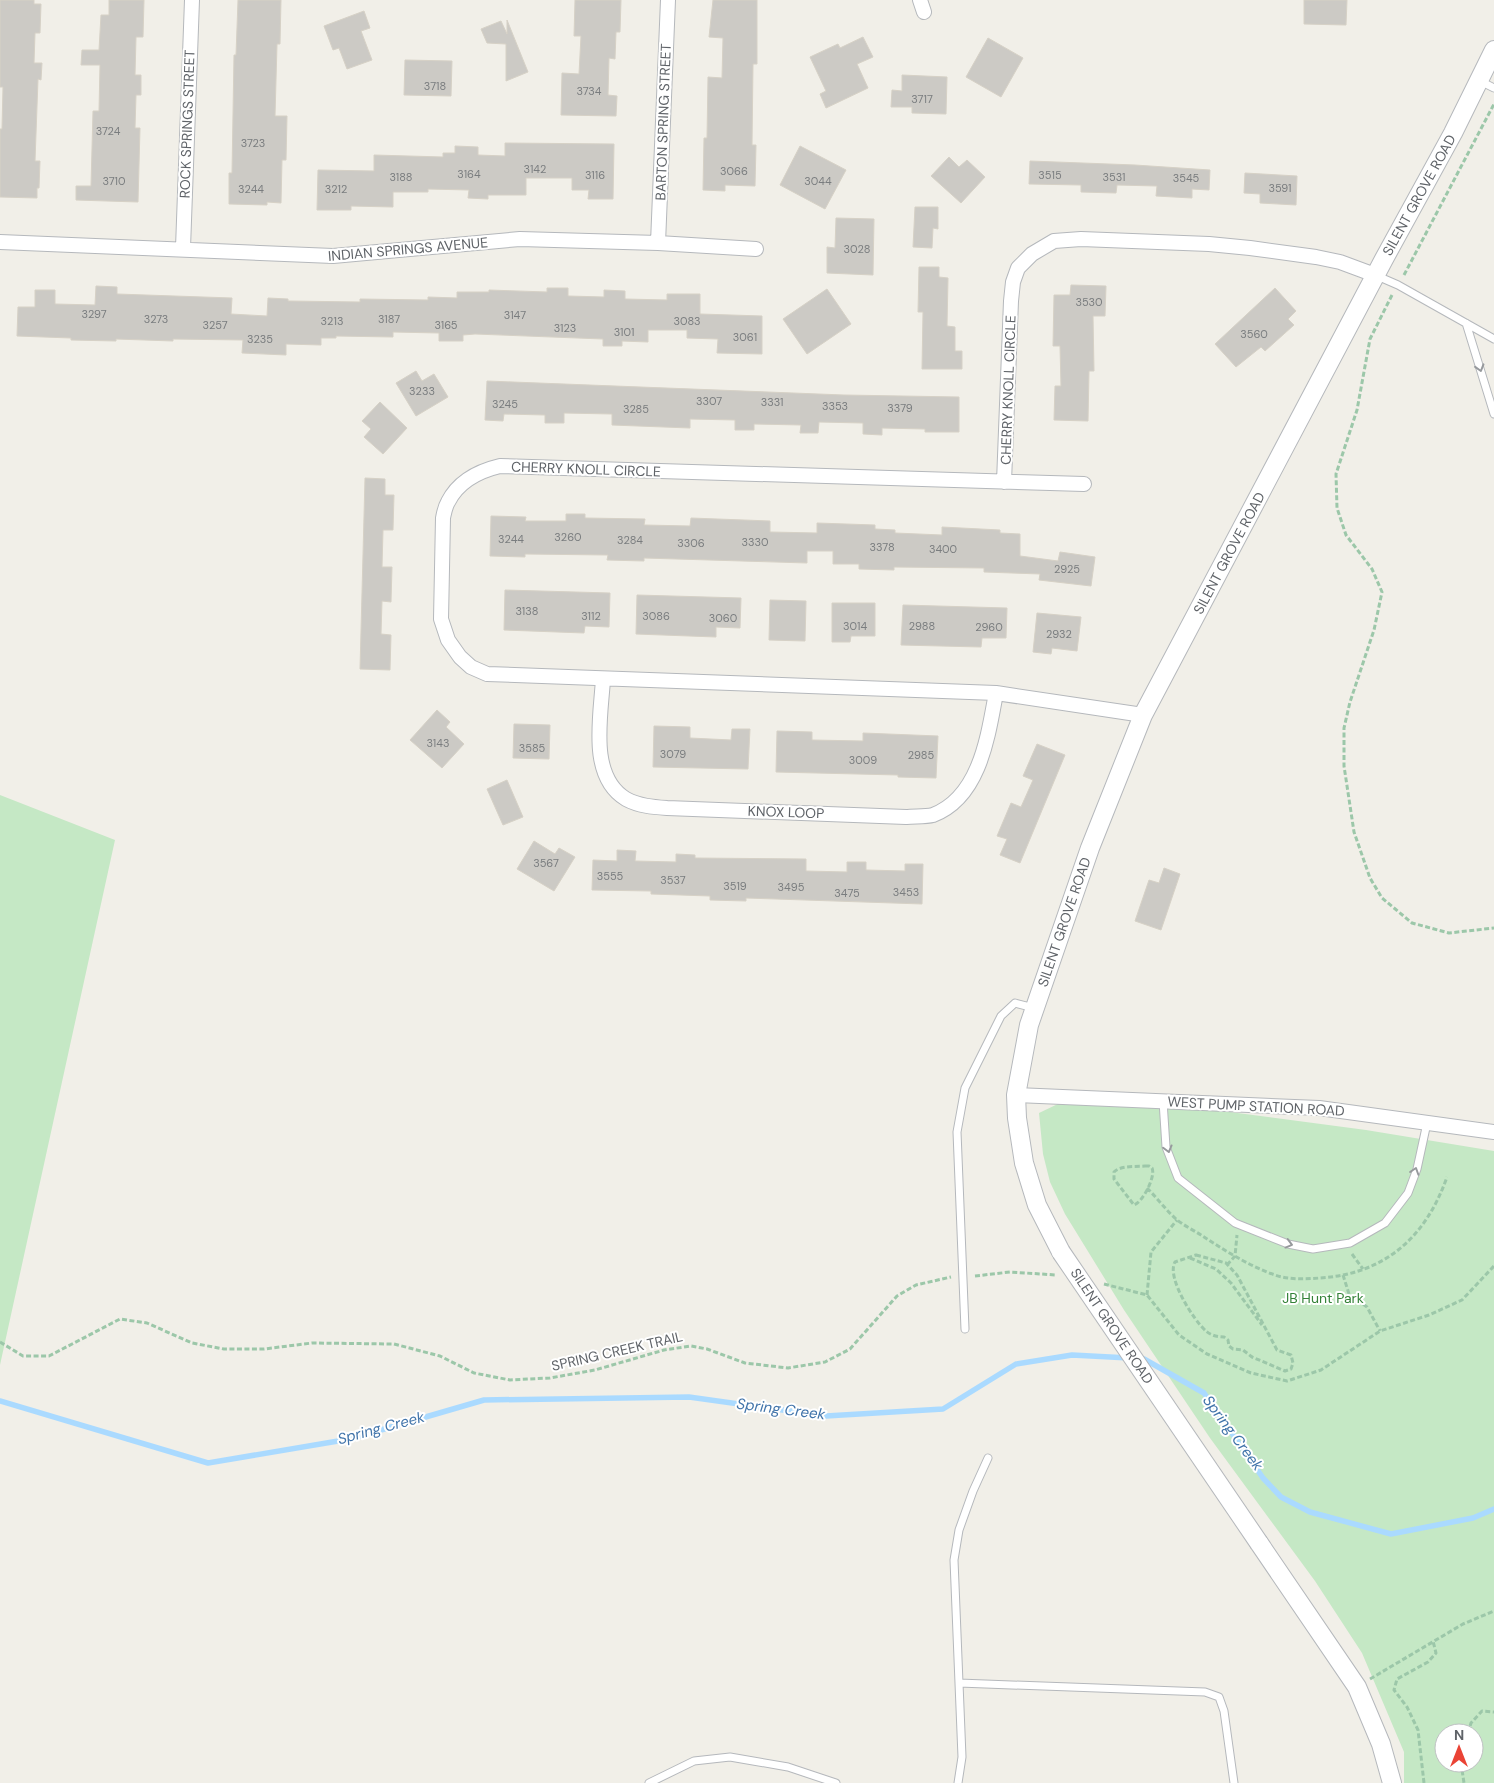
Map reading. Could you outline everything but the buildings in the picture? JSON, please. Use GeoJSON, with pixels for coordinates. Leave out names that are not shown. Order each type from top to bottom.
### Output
{"type":"FeatureCollection","features":[{"type":"Feature","properties":{"kind":"street","name":"ROCK SPRINGS STREET"},"geometry":{"type":"LineString","coordinates":[[183,248],[192,0]]}},
{"type":"Feature","properties":{"kind":"street","name":"BARTON SPRING STREET"},"geometry":{"type":"LineString","coordinates":[[658,243],[668,0]]}},
{"type":"Feature","properties":{"kind":"street","name":"SILENT GROVE ROAD"},"geometry":{"type":"LineString","coordinates":[[1392,1783],[1381,1744],[1357,1687],[1061,1252],[1037,1205],[1024,1163],[1017,1118],[1016,1094],[1029,1025],[1090,848],[1143,715],[1375,275],[1487,85],[1494,50]]}},
{"type":"Feature","properties":{"kind":"street","name":"INDIAN SPRINGS AVENUE"},"geometry":{"type":"LineString","coordinates":[[0,242],[183,248],[333,256],[520,239],[658,243],[756,249]]}},
{"type":"Feature","properties":{"kind":"street","name":"CHERRY KNOLL CIRCLE"},"geometry":{"type":"LineString","coordinates":[[1143,715],[996,693],[487,674],[472,667],[460,657],[448,640],[441,619],[443,518],[447,502],[467,480],[484,470],[500,466],[1004,482],[1013,282],[1018,268],[1032,254],[1054,241],[1080,239],[1208,244],[1316,257],[1340,262],[1375,275]]}},
{"type":"Feature","properties":{"kind":"street"},"geometry":{"type":"LineString","coordinates":[[1004,482],[1084,484]]}},
{"type":"Feature","properties":{"kind":"street","name":"KNOX LOOP"},"geometry":{"type":"LineString","coordinates":[[603,679],[600,744],[601,764],[607,779],[626,798],[645,806],[667,808],[906,816],[932,815],[951,805],[968,785],[979,764],[990,726],[996,693]]}},
{"type":"Feature","properties":{"kind":"street","name":"WEST PUMP STATION ROAD"},"geometry":{"type":"LineString","coordinates":[[1016,1094],[1319,1108],[1494,1132]]}},
{"type":"Feature","properties":{"kind":"lane"},"geometry":{"type":"LineString","coordinates":[[1375,275],[1398,285],[1494,339]]}},
{"type":"Feature","properties":{"kind":"lane"},"geometry":{"type":"LineString","coordinates":[[1466,323],[1494,414]]}},
{"type":"Feature","properties":{"kind":"lane"},"geometry":{"type":"LineString","coordinates":[[965,1329],[957,1132],[965,1088],[1001,1016],[1015,1003],[1035,1008]]}},
{"type":"Feature","properties":{"kind":"lane"},"geometry":{"type":"LineString","coordinates":[[1163,1100],[1166,1147],[1178,1178],[1238,1225],[1288,1244],[1313,1249],[1350,1243],[1385,1223],[1408,1193],[1417,1169],[1427,1123]]}},
{"type":"Feature","properties":{"kind":"lane"},"geometry":{"type":"LineString","coordinates":[[958,1783],[962,1757],[954,1560],[959,1530],[973,1491],[988,1458]]}},
{"type":"Feature","properties":{"kind":"lane"},"geometry":{"type":"LineString","coordinates":[[959,1684],[1205,1692],[1219,1696],[1224,1712],[1234,1783]]}},
{"type":"Feature","properties":{"kind":"lane"},"geometry":{"type":"LineString","coordinates":[[648,1783],[694,1761],[730,1757],[788,1768],[836,1783]]}},
{"type":"Feature","properties":{"kind":"path"},"geometry":{"type":"LineString","coordinates":[[1410,265],[1494,104]]}},
{"type":"Feature","properties":{"kind":"path"},"geometry":{"type":"LineString","coordinates":[[1382,314],[1370,339],[1357,410],[1336,474],[1338,508],[1346,535],[1372,569],[1382,592],[1374,630],[1350,702],[1344,728],[1344,766],[1354,832],[1370,878],[1382,898],[1412,923],[1449,933],[1494,928]]}},
{"type":"Feature","properties":{"kind":"path"},"geometry":{"type":"LineString","coordinates":[[1146,1166],[1152,1168],[1154,1175],[1142,1201],[1134,1205],[1114,1179],[1114,1172],[1122,1168],[1146,1166]]}},
{"type":"Feature","properties":{"kind":"path"},"geometry":{"type":"LineString","coordinates":[[1147,1294],[1151,1252],[1177,1220]]}},
{"type":"Feature","properties":{"kind":"path"},"geometry":{"type":"LineString","coordinates":[[1227,1265],[1235,1256],[1238,1225]]}},
{"type":"Feature","properties":{"kind":"path"},"geometry":{"type":"LineString","coordinates":[[1196,1255],[1226,1263],[1227,1265],[1236,1275],[1277,1350],[1291,1355],[1293,1363],[1291,1369],[1285,1371],[1252,1357],[1243,1350],[1233,1349],[1224,1337],[1217,1337],[1206,1332],[1190,1312],[1173,1277],[1172,1267],[1175,1262],[1196,1255]]}},
{"type":"Feature","properties":{"kind":"path"},"geometry":{"type":"LineString","coordinates":[[1188,1258],[1216,1269],[1231,1283],[1266,1329]]}},
{"type":"Feature","properties":{"kind":"path"},"geometry":{"type":"LineString","coordinates":[[1101,1284],[1147,1294],[1179,1335],[1207,1354],[1251,1373],[1287,1381],[1321,1370],[1380,1332],[1429,1315],[1462,1300],[1494,1266]]}},
{"type":"Feature","properties":{"kind":"path","name":"SPRING CREEK TRAIL"},"geometry":{"type":"LineString","coordinates":[[0,1342],[23,1356],[49,1356],[120,1319],[147,1322],[192,1343],[224,1349],[264,1349],[312,1343],[394,1344],[440,1356],[474,1373],[510,1380],[550,1378],[595,1370],[664,1350],[691,1346],[707,1349],[745,1363],[788,1368],[825,1362],[850,1349],[898,1296],[916,1285],[943,1278],[1010,1272],[1064,1275]]}},
{"type":"Feature","properties":{"kind":"path"},"geometry":{"type":"LineString","coordinates":[[1343,1275],[1349,1294],[1367,1307],[1380,1332]]}},
{"type":"Feature","properties":{"kind":"path"},"geometry":{"type":"LineString","coordinates":[[1357,1687],[1463,1624],[1494,1610]]}},
{"type":"Feature","properties":{"kind":"path"},"geometry":{"type":"LineString","coordinates":[[1424,1783],[1421,1771],[1418,1730],[1406,1707],[1394,1690],[1397,1679],[1428,1662],[1436,1653],[1433,1641]]}},
{"type":"Feature","properties":{"kind":"path"},"geometry":{"type":"LineString","coordinates":[[1470,1723],[1482,1711],[1494,1712]]}},
{"type":"Feature","properties":{"kind":"green space"},"geometry":{"type":"Polygon","coordinates":[[[0,795],[115,840],[0,1365],[0,795]]]}},
{"type":"Feature","properties":{"kind":"green space","name":"JB Hunt Park"},"geometry":{"type":"Polygon","coordinates":[[[1062,1102],[1161,1103],[1366,1130],[1494,1151],[1494,1783],[1404,1783],[1404,1752],[1362,1653],[1315,1581],[1210,1438],[1124,1310],[1065,1214],[1050,1182],[1043,1154],[1039,1113],[1062,1102]]]}},
{"type":"Feature","properties":{"kind":"waterway","name":"Spring Creek"},"geometry":{"type":"LineString","coordinates":[[0,1401],[208,1463],[350,1439],[484,1400],[689,1397],[826,1416],[943,1409],[1016,1364],[1072,1355],[1129,1358]]}},
{"type":"Feature","properties":{"kind":"waterway","name":"Spring Creek"},"geometry":{"type":"LineString","coordinates":[[1138,1359],[1144,1359],[1204,1393],[1263,1478],[1281,1497],[1310,1512],[1391,1534],[1473,1518],[1494,1509]]}}]}
